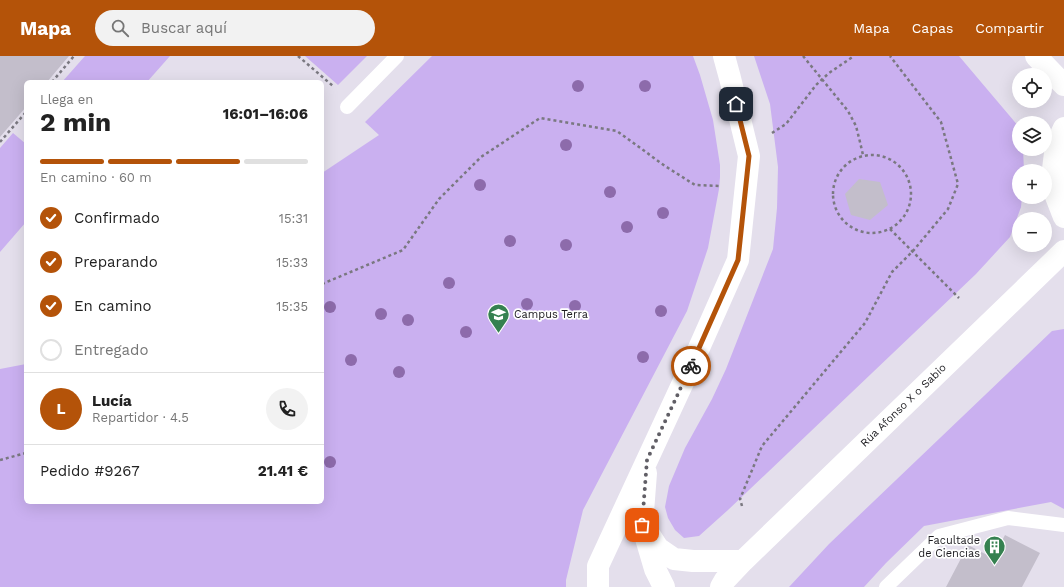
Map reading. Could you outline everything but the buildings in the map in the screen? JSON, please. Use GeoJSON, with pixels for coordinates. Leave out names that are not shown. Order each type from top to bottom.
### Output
{"type":"FeatureCollection","features":[{"type":"Feature","properties":{"kind":"main road"},"geometry":{"type":"LineString","coordinates":[[598,587],[598,566],[738,260],[749,156],[724,56]]}},
{"type":"Feature","properties":{"kind":"main road"},"geometry":{"type":"LineString","coordinates":[[1036,56],[1064,85]]}},
{"type":"Feature","properties":{"kind":"main road"},"geometry":{"type":"LineString","coordinates":[[1064,128],[1056,145],[1053,170],[1055,194],[1064,217]]}},
{"type":"Feature","properties":{"kind":"main road","name":"Rúa Afonso X o Sabio"},"geometry":{"type":"LineString","coordinates":[[721,587],[743,560],[1064,251]]}},
{"type":"Feature","properties":{"kind":"main road"},"geometry":{"type":"LineString","coordinates":[[647,460],[642,525],[655,569],[664,587]]}},
{"type":"Feature","properties":{"kind":"main road"},"geometry":{"type":"LineString","coordinates":[[642,525],[658,548],[674,559],[693,561],[743,560]]}},
{"type":"Feature","properties":{"kind":"lane"},"geometry":{"type":"LineString","coordinates":[[347,107],[397,56]]}},
{"type":"Feature","properties":{"kind":"lane"},"geometry":{"type":"LineString","coordinates":[[886,587],[939,536],[1008,518],[1064,525]]}},
{"type":"Feature","properties":{"kind":"path"},"geometry":{"type":"LineString","coordinates":[[54,80],[74,56]]}},
{"type":"Feature","properties":{"kind":"path"},"geometry":{"type":"LineString","coordinates":[[298,56],[333,86]]}},
{"type":"Feature","properties":{"kind":"path"},"geometry":{"type":"LineString","coordinates":[[803,56],[848,111],[856,126],[864,155]]}},
{"type":"Feature","properties":{"kind":"path"},"geometry":{"type":"LineString","coordinates":[[770,135],[786,124],[822,79],[854,56]]}},
{"type":"Feature","properties":{"kind":"path"},"geometry":{"type":"LineString","coordinates":[[742,506],[740,499],[762,446],[865,323],[892,272],[912,252],[948,209],[958,184],[941,122],[890,56]]}},
{"type":"Feature","properties":{"kind":"path"},"geometry":{"type":"LineString","coordinates":[[0,142],[24,114]]}},
{"type":"Feature","properties":{"kind":"path"},"geometry":{"type":"LineString","coordinates":[[324,283],[403,250],[439,199],[481,157],[540,118],[617,131],[665,166],[695,184],[719,186]]}},
{"type":"Feature","properties":{"kind":"path"},"geometry":{"type":"LineString","coordinates":[[864,155],[876,155],[888,158],[898,165],[906,175],[910,187],[911,199],[907,211],[900,221],[890,228],[878,233],[864,233],[851,228],[841,219],[834,207],[832,194],[834,181],[841,169],[851,160],[864,155]]}},
{"type":"Feature","properties":{"kind":"path"},"geometry":{"type":"LineString","coordinates":[[890,228],[959,298]]}},
{"type":"Feature","properties":{"kind":"path"},"geometry":{"type":"LineString","coordinates":[[0,460],[24,454]]}},
{"type":"Feature","properties":{"kind":"shaded area"},"geometry":{"type":"Polygon","coordinates":[[[85,56],[170,56],[149,80],[64,80],[85,56]]]}},
{"type":"Feature","properties":{"kind":"shaded area"},"geometry":{"type":"Polygon","coordinates":[[[305,56],[367,56],[338,85],[305,56]]]}},
{"type":"Feature","properties":{"kind":"shaded area","name":"Campus Terra"},"geometry":{"type":"Polygon","coordinates":[[[432,56],[693,56],[713,120],[720,165],[719,189],[708,248],[687,311],[583,510],[566,580],[566,587],[0,587],[0,369],[24,364],[24,504],[324,504],[324,172],[379,135],[365,122],[432,56]]]}},
{"type":"Feature","properties":{"kind":"shaded area"},"geometry":{"type":"Polygon","coordinates":[[[754,56],[959,56],[1012,119],[1012,156],[1023,156],[1024,164],[1012,164],[1012,204],[1021,204],[1021,207],[1019,212],[1012,212],[1012,232],[1010,237],[976,274],[728,510],[699,536],[684,538],[675,530],[668,518],[665,507],[669,486],[685,448],[712,399],[726,369],[773,249],[777,208],[778,167],[770,104],[754,56]]]}},
{"type":"Feature","properties":{"kind":"shaded area"},"geometry":{"type":"Polygon","coordinates":[[[13,133],[24,142],[24,224],[0,252],[0,148],[13,133]]]}},
{"type":"Feature","properties":{"kind":"shaded area"},"geometry":{"type":"Polygon","coordinates":[[[1064,329],[1064,509],[1051,502],[924,526],[864,587],[789,587],[829,544],[1052,331],[1064,329]]]}},
{"type":"Feature","properties":{"kind":"way so far"},"geometry":{"type":"LineString","coordinates":[[642,525],[647,460],[691,366]]}},
{"type":"Feature","properties":{"kind":"place","name":"Campus Terra"},"geometry":{"type":"Point","coordinates":[498,334]}},
{"type":"Feature","properties":{"kind":"place","name":"Facultade de Ciencias"},"geometry":{"type":"Point","coordinates":[995,566]}},
{"type":"Feature","properties":{"kind":"route"},"geometry":{"type":"LineString","coordinates":[[691,366],[738,260],[749,156],[736,104]]}}]}
